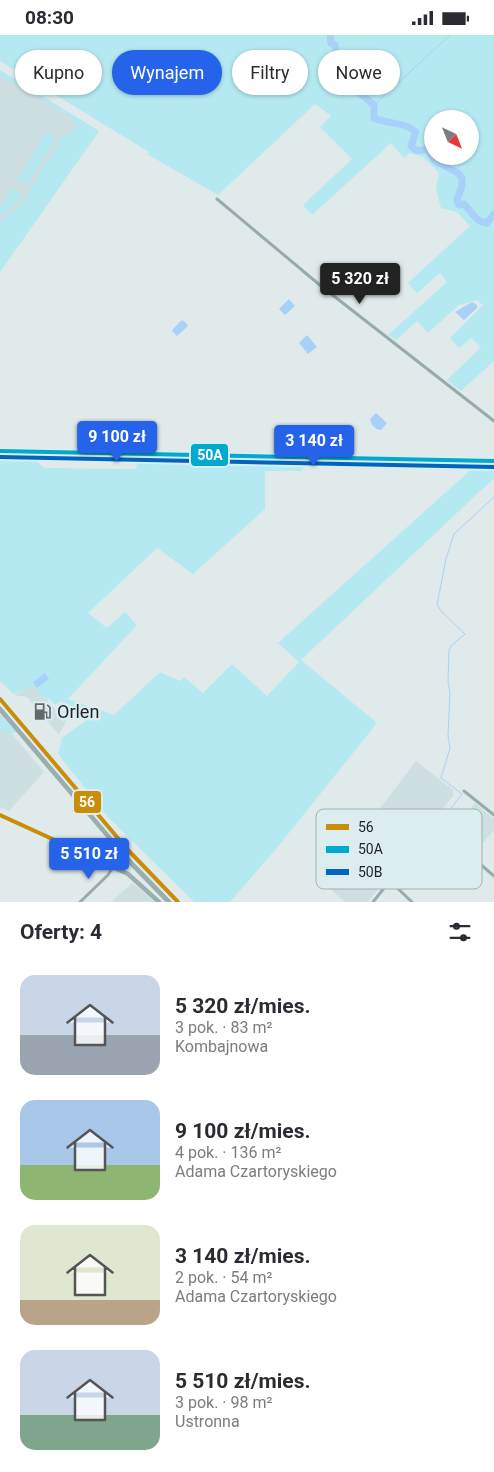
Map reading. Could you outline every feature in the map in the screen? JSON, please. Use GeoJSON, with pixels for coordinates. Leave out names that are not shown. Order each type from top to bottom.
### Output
{"type":"FeatureCollection","features":[{"type":"Feature","properties":{"kind":"main road"},"geometry":{"type":"LineString","coordinates":[[0,699],[128,850],[178,902]]}},
{"type":"Feature","properties":{"kind":"main road"},"geometry":{"type":"LineString","coordinates":[[0,709],[111,840],[169,902]]}},
{"type":"Feature","properties":{"kind":"main road"},"geometry":{"type":"LineString","coordinates":[[107,864],[112,854],[111,840]]}},
{"type":"Feature","properties":{"kind":"street"},"geometry":{"type":"LineString","coordinates":[[217,199],[321,286],[494,421]]}},
{"type":"Feature","properties":{"kind":"street"},"geometry":{"type":"LineString","coordinates":[[0,451],[494,461]]}},
{"type":"Feature","properties":{"kind":"street"},"geometry":{"type":"LineString","coordinates":[[464,791],[494,815]]}},
{"type":"Feature","properties":{"kind":"street"},"geometry":{"type":"LineString","coordinates":[[0,815],[113,867],[133,878],[159,902]]}},
{"type":"Feature","properties":{"kind":"street"},"geometry":{"type":"LineString","coordinates":[[482,866],[494,876]]}},
{"type":"Feature","properties":{"kind":"street"},"geometry":{"type":"LineString","coordinates":[[80,902],[108,875],[113,867]]}},
{"type":"Feature","properties":{"kind":"street"},"geometry":{"type":"LineString","coordinates":[[373,902],[384,889]]}},
{"type":"Feature","properties":{"kind":"street"},"geometry":{"type":"LineString","coordinates":[[398,889],[412,902]]}},
{"type":"Feature","properties":{"kind":"shaded area"},"geometry":{"type":"Polygon","coordinates":[[[0,35],[494,35],[494,361],[461,391],[447,380],[481,347],[471,338],[459,348],[450,338],[483,305],[477,300],[459,305],[428,333],[417,321],[396,340],[388,335],[447,282],[440,273],[417,293],[408,283],[470,226],[457,212],[441,208],[436,189],[439,173],[431,165],[479,165],[479,110],[424,110],[424,158],[410,153],[404,158],[391,143],[312,215],[303,205],[352,159],[320,127],[331,116],[315,104],[218,195],[147,154],[149,152],[56,95],[102,95],[102,50],[15,50],[15,70],[0,61],[0,35]]]}},
{"type":"Feature","properties":{"kind":"shaded area"},"geometry":{"type":"Polygon","coordinates":[[[0,70],[15,79],[15,95],[41,95],[99,131],[0,272],[0,70]]]}},
{"type":"Feature","properties":{"kind":"shaded area"},"geometry":{"type":"Polygon","coordinates":[[[0,70],[15,79],[15,84],[0,75],[0,70]]]}},
{"type":"Feature","properties":{"kind":"shaded area"},"geometry":{"type":"Polygon","coordinates":[[[34,95],[41,95],[99,131],[0,272],[0,222],[21,205],[60,141],[65,135],[68,137],[73,128],[76,130],[78,125],[72,121],[73,118],[34,95]]]}},
{"type":"Feature","properties":{"kind":"shaded area"},"geometry":{"type":"Polygon","coordinates":[[[46,132],[51,135],[21,183],[17,180],[46,132]]]}},
{"type":"Feature","properties":{"kind":"shaded area"},"geometry":{"type":"Polygon","coordinates":[[[51,135],[56,138],[27,186],[23,183],[51,135]]]}},
{"type":"Feature","properties":{"kind":"shaded area"},"geometry":{"type":"Polygon","coordinates":[[[12,188],[22,195],[0,217],[0,208],[12,188]]]}},
{"type":"Feature","properties":{"kind":"shaded area"},"geometry":{"type":"Polygon","coordinates":[[[289,299],[295,306],[285,315],[279,309],[289,299]]]}},
{"type":"Feature","properties":{"kind":"shaded area"},"geometry":{"type":"Polygon","coordinates":[[[472,302],[477,305],[477,308],[464,320],[455,312],[472,302]]]}},
{"type":"Feature","properties":{"kind":"shaded area"},"geometry":{"type":"Polygon","coordinates":[[[182,320],[188,326],[177,336],[172,331],[182,320]]]}},
{"type":"Feature","properties":{"kind":"shaded area"},"geometry":{"type":"Polygon","coordinates":[[[307,335],[317,347],[308,354],[299,343],[307,335]]]}},
{"type":"Feature","properties":{"kind":"shaded area"},"geometry":{"type":"Polygon","coordinates":[[[376,413],[387,423],[381,430],[372,425],[370,419],[376,413]]]}},
{"type":"Feature","properties":{"kind":"shaded area"},"geometry":{"type":"Polygon","coordinates":[[[0,459],[36,461],[45,468],[136,469],[138,459],[308,463],[301,471],[265,471],[265,509],[193,574],[157,548],[88,613],[107,628],[125,612],[137,625],[68,699],[114,715],[160,672],[180,681],[184,677],[203,693],[232,664],[267,696],[299,662],[278,643],[474,467],[494,468],[494,478],[301,660],[377,723],[276,849],[230,902],[194,902],[109,818],[58,754],[62,738],[91,717],[86,711],[75,705],[70,709],[60,701],[55,705],[33,686],[13,694],[0,681],[0,459]]]}},
{"type":"Feature","properties":{"kind":"shaded area"},"geometry":{"type":"Polygon","coordinates":[[[45,673],[49,679],[37,688],[33,682],[45,673]]]}},
{"type":"Feature","properties":{"kind":"shaded area"},"geometry":{"type":"Polygon","coordinates":[[[33,685],[66,721],[59,735],[27,697],[14,695],[33,685]]]}},
{"type":"Feature","properties":{"kind":"shaded area"},"geometry":{"type":"Polygon","coordinates":[[[0,714],[17,733],[0,730],[0,714]]]}},
{"type":"Feature","properties":{"kind":"shaded area"},"geometry":{"type":"Polygon","coordinates":[[[0,719],[44,772],[9,811],[0,807],[0,719]]]}},
{"type":"Feature","properties":{"kind":"shaded area"},"geometry":{"type":"Polygon","coordinates":[[[416,761],[453,790],[453,796],[443,809],[379,809],[416,761]]]}},
{"type":"Feature","properties":{"kind":"shaded area"},"geometry":{"type":"Polygon","coordinates":[[[475,803],[494,819],[494,830],[482,844],[482,809],[470,809],[475,803]]]}},
{"type":"Feature","properties":{"kind":"shaded area"},"geometry":{"type":"Polygon","coordinates":[[[132,883],[140,889],[155,902],[111,902],[132,883]]]}},
{"type":"Feature","properties":{"kind":"shaded area"},"geometry":{"type":"Polygon","coordinates":[[[330,889],[378,889],[368,902],[345,902],[330,889]]]}},
{"type":"Feature","properties":{"kind":"waterway"},"geometry":{"type":"LineString","coordinates":[[330,35],[331,43],[335,45],[339,64],[351,69],[354,65],[366,64],[370,68],[360,93],[374,105],[374,118],[406,126],[416,132],[411,146],[418,151],[427,149],[435,161],[458,173],[462,178],[462,186],[457,200],[459,205],[464,204],[479,221],[487,223],[494,214]]}},
{"type":"Feature","properties":{"kind":"waterway"},"geometry":{"type":"LineString","coordinates":[[374,105],[450,35]]}},
{"type":"Feature","properties":{"kind":"waterway"},"geometry":{"type":"LineString","coordinates":[[450,809],[462,794],[441,778],[450,748],[448,736],[449,650],[465,634],[437,605],[446,559],[454,534],[494,497]]}},
{"type":"Feature","properties":{"kind":"transit line","name":"50A"},"geometry":{"type":"LineString","coordinates":[[0,451],[494,461]]}},
{"type":"Feature","properties":{"kind":"transit line","name":"50B"},"geometry":{"type":"LineString","coordinates":[[0,457],[494,467]]}},
{"type":"Feature","properties":{"kind":"transit line","name":"56"},"geometry":{"type":"LineString","coordinates":[[0,699],[128,850],[178,902]]}},
{"type":"Feature","properties":{"kind":"transit line","name":"56"},"geometry":{"type":"LineString","coordinates":[[0,815],[107,864]]}},
{"type":"Feature","properties":{"kind":"place","name":"Orlen"},"geometry":{"type":"Point","coordinates":[43,712]}}]}
